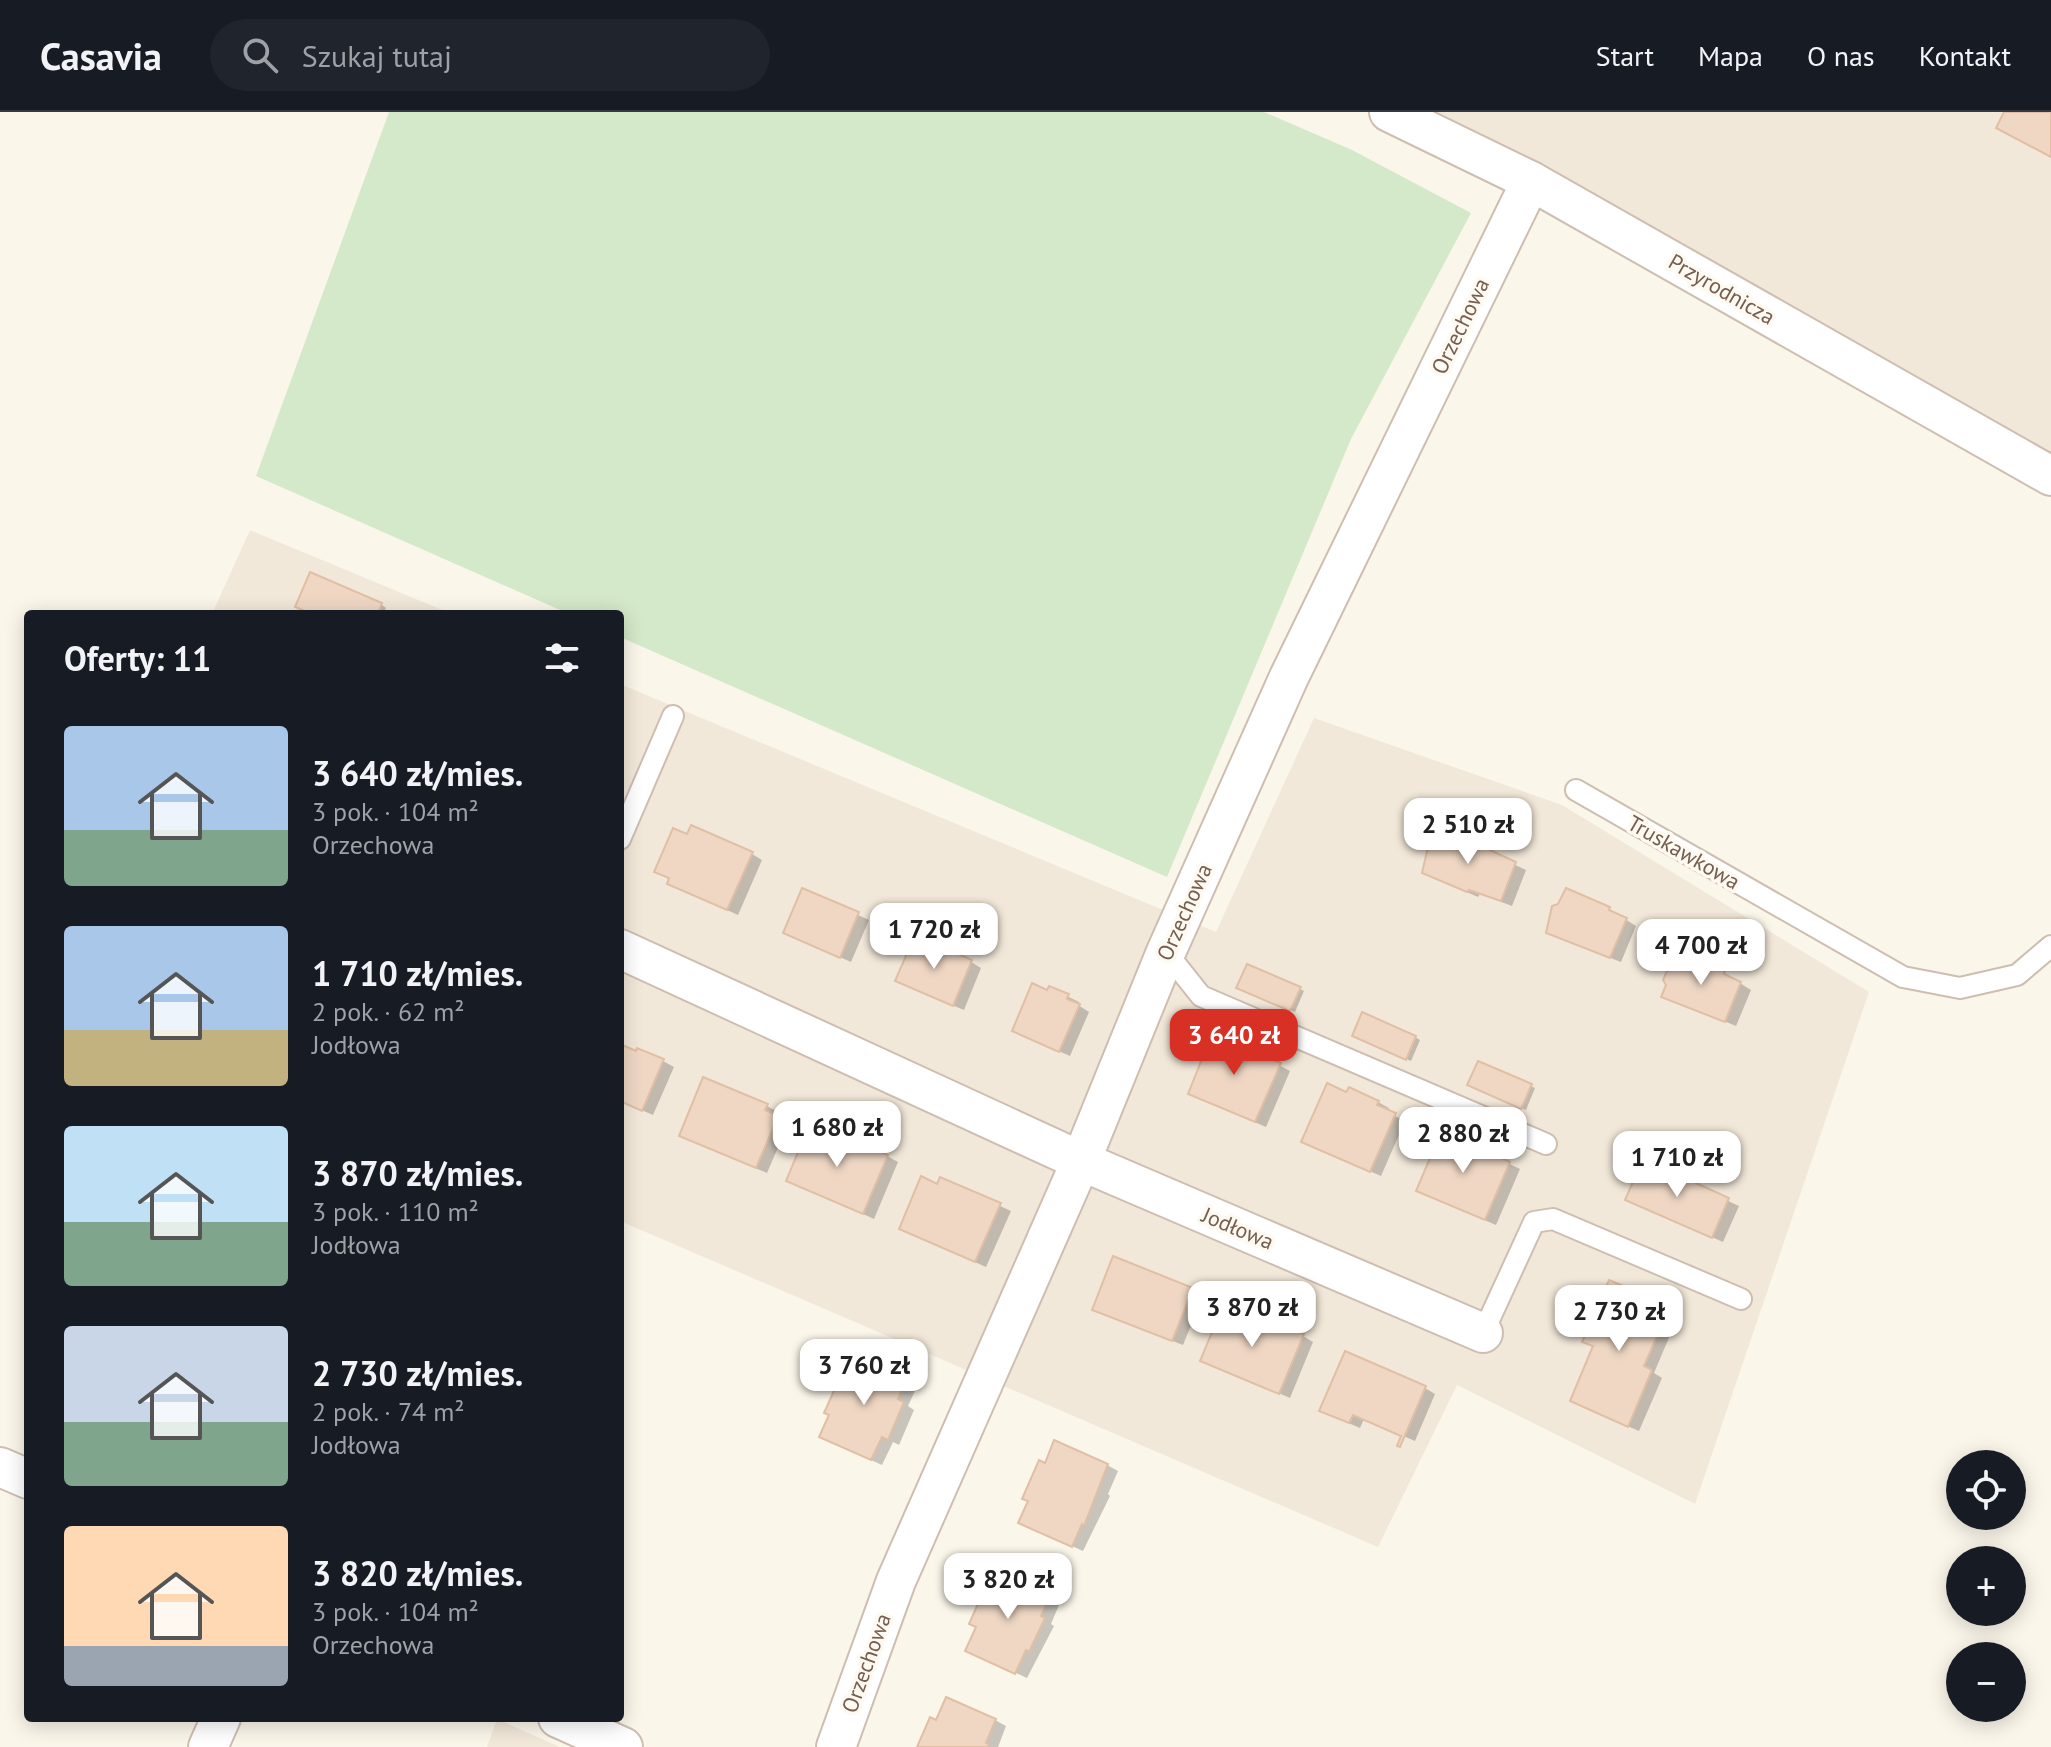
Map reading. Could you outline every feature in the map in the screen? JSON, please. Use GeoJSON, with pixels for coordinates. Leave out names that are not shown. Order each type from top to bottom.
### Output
{"type":"FeatureCollection","features":[{"type":"Feature","properties":{"kind":"street","name":"Przyrodnicza"},"geometry":{"type":"LineString","coordinates":[[1389,112],[1531,181],[2051,476]]}},
{"type":"Feature","properties":{"kind":"street","name":"Orzechowa"},"geometry":{"type":"LineString","coordinates":[[836,1747],[896,1581],[1081,1161],[1166,952],[1289,677],[1531,181]]}},
{"type":"Feature","properties":{"kind":"street","name":"Jodłowa"},"geometry":{"type":"LineString","coordinates":[[624,951],[1081,1161],[1483,1333]]}},
{"type":"Feature","properties":{"kind":"street"},"geometry":{"type":"LineString","coordinates":[[0,1467],[24,1477]]}},
{"type":"Feature","properties":{"kind":"street"},"geometry":{"type":"LineString","coordinates":[[208,1747],[219,1722]]}},
{"type":"Feature","properties":{"kind":"street"},"geometry":{"type":"LineString","coordinates":[[567,1722],[623,1747]]}},
{"type":"Feature","properties":{"kind":"lane"},"geometry":{"type":"LineString","coordinates":[[624,830],[673,716]]}},
{"type":"Feature","properties":{"kind":"lane","name":"Truskawkowa"},"geometry":{"type":"LineString","coordinates":[[1576,790],[1903,977],[1960,988],[2017,975],[2051,946]]}},
{"type":"Feature","properties":{"kind":"lane"},"geometry":{"type":"LineString","coordinates":[[1166,952],[1201,996],[1546,1144]]}},
{"type":"Feature","properties":{"kind":"lane"},"geometry":{"type":"LineString","coordinates":[[1483,1333],[1534,1222],[1553,1219],[1741,1299]]}},
{"type":"Feature","properties":{"kind":"shaded area"},"geometry":{"type":"Polygon","coordinates":[[[1427,112],[2051,112],[2051,458],[1427,112]]]}},
{"type":"Feature","properties":{"kind":"shaded area"},"geometry":{"type":"Polygon","coordinates":[[[250,530],[442,610],[214,610],[250,530]]]}},
{"type":"Feature","properties":{"kind":"shaded area"},"geometry":{"type":"Polygon","coordinates":[[[624,686],[1216,932],[1314,718],[1562,805],[1869,992],[1695,1504],[1457,1385],[1378,1547],[624,1223],[624,686]]]}},
{"type":"Feature","properties":{"kind":"shaded area"},"geometry":{"type":"Polygon","coordinates":[[[496,1722],[504,1722],[560,1747],[487,1747],[496,1722]]]}},
{"type":"Feature","properties":{"kind":"green space"},"geometry":{"type":"Polygon","coordinates":[[[389,112],[1264,112],[1352,150],[1471,213],[1351,439],[1167,877],[624,639],[624,610],[560,610],[256,476],[389,112]]]}},
{"type":"Feature","properties":{"kind":"building"},"geometry":{"type":"Polygon","coordinates":[[[2004,112],[2051,112],[2051,157],[1996,128],[2004,112]]]}},
{"type":"Feature","properties":{"kind":"building"},"geometry":{"type":"Polygon","coordinates":[[[310,572],[382,603],[379,610],[302,610],[295,607],[310,572]]]}},
{"type":"Feature","properties":{"kind":"building"},"geometry":{"type":"Polygon","coordinates":[[[691,825],[753,852],[727,910],[667,884],[669,878],[654,872],[673,828],[687,834],[691,825]]]}},
{"type":"Feature","properties":{"kind":"building"},"geometry":{"type":"Polygon","coordinates":[[[1442,828],[1516,862],[1501,901],[1469,890],[1467,892],[1422,873],[1428,847],[1434,844],[1442,828]]]}},
{"type":"Feature","properties":{"kind":"building"},"geometry":{"type":"Polygon","coordinates":[[[802,888],[859,912],[840,958],[783,933],[802,888]]]}},
{"type":"Feature","properties":{"kind":"building"},"geometry":{"type":"Polygon","coordinates":[[[1566,888],[1627,918],[1610,958],[1546,933],[1552,906],[1558,904],[1566,888]]]}},
{"type":"Feature","properties":{"kind":"building"},"geometry":{"type":"Polygon","coordinates":[[[915,935],[972,960],[953,1006],[895,981],[915,935]]]}},
{"type":"Feature","properties":{"kind":"building"},"geometry":{"type":"Polygon","coordinates":[[[1680,952],[1725,971],[1724,974],[1741,982],[1725,1022],[1661,997],[1666,985],[1663,980],[1680,952]]]}},
{"type":"Feature","properties":{"kind":"building"},"geometry":{"type":"Polygon","coordinates":[[[1247,964],[1301,987],[1290,1011],[1236,988],[1247,964]]]}},
{"type":"Feature","properties":{"kind":"building"},"geometry":{"type":"Polygon","coordinates":[[[1032,983],[1047,990],[1049,986],[1069,994],[1067,999],[1080,1004],[1059,1052],[1012,1031],[1032,983]]]}},
{"type":"Feature","properties":{"kind":"building"},"geometry":{"type":"Polygon","coordinates":[[[1362,1012],[1416,1036],[1406,1060],[1352,1036],[1362,1012]]]}},
{"type":"Feature","properties":{"kind":"building"},"geometry":{"type":"Polygon","coordinates":[[[1212,1034],[1232,1042],[1234,1037],[1263,1050],[1261,1055],[1281,1063],[1255,1122],[1188,1094],[1212,1034]]]}},
{"type":"Feature","properties":{"kind":"building"},"geometry":{"type":"Polygon","coordinates":[[[624,1046],[664,1059],[642,1111],[624,1103],[624,1046]]]}},
{"type":"Feature","properties":{"kind":"building"},"geometry":{"type":"Polygon","coordinates":[[[1478,1061],[1532,1084],[1521,1109],[1467,1085],[1478,1061]]]}},
{"type":"Feature","properties":{"kind":"building"},"geometry":{"type":"Polygon","coordinates":[[[703,1077],[768,1104],[765,1110],[778,1116],[756,1168],[679,1136],[703,1077]]]}},
{"type":"Feature","properties":{"kind":"building"},"geometry":{"type":"Polygon","coordinates":[[[1327,1083],[1346,1092],[1349,1087],[1396,1113],[1370,1172],[1301,1142],[1327,1083]]]}},
{"type":"Feature","properties":{"kind":"building"},"geometry":{"type":"Polygon","coordinates":[[[808,1128],[825,1135],[828,1128],[888,1155],[863,1214],[786,1181],[808,1128]]]}},
{"type":"Feature","properties":{"kind":"building"},"geometry":{"type":"Polygon","coordinates":[[[1441,1132],[1461,1140],[1462,1136],[1492,1149],[1491,1153],[1510,1162],[1485,1220],[1416,1191],[1441,1132]]]}},
{"type":"Feature","properties":{"kind":"building"},"geometry":{"type":"Polygon","coordinates":[[[1643,1159],[1729,1198],[1712,1238],[1625,1200],[1643,1159]]]}},
{"type":"Feature","properties":{"kind":"building"},"geometry":{"type":"Polygon","coordinates":[[[921,1176],[937,1184],[940,1177],[1001,1203],[975,1262],[899,1229],[921,1176]]]}},
{"type":"Feature","properties":{"kind":"building"},"geometry":{"type":"Polygon","coordinates":[[[1113,1256],[1193,1288],[1172,1341],[1092,1310],[1113,1256]]]}},
{"type":"Feature","properties":{"kind":"building"},"geometry":{"type":"Polygon","coordinates":[[[1609,1280],[1670,1306],[1644,1366],[1652,1370],[1628,1427],[1570,1401],[1593,1346],[1582,1342],[1609,1280]]]}},
{"type":"Feature","properties":{"kind":"building"},"geometry":{"type":"Polygon","coordinates":[[[1222,1308],[1237,1314],[1240,1308],[1304,1334],[1279,1394],[1200,1361],[1222,1308]]]}},
{"type":"Feature","properties":{"kind":"building"},"geometry":{"type":"Polygon","coordinates":[[[1345,1351],[1426,1386],[1400,1447],[1397,1446],[1401,1436],[1353,1415],[1349,1423],[1319,1411],[1345,1351]]]}},
{"type":"Feature","properties":{"kind":"building"},"geometry":{"type":"Polygon","coordinates":[[[855,1353],[908,1376],[898,1399],[904,1402],[888,1440],[882,1437],[871,1460],[819,1437],[829,1415],[824,1413],[855,1353]]]}},
{"type":"Feature","properties":{"kind":"building"},"geometry":{"type":"Polygon","coordinates":[[[1054,1440],[1108,1464],[1084,1526],[1082,1524],[1072,1547],[1018,1523],[1028,1501],[1022,1499],[1039,1460],[1045,1463],[1054,1440]]]}},
{"type":"Feature","properties":{"kind":"building"},"geometry":{"type":"Polygon","coordinates":[[[1000,1569],[1052,1592],[1041,1616],[1045,1618],[1015,1674],[965,1651],[976,1627],[969,1624],[985,1588],[990,1591],[1000,1569]]]}},
{"type":"Feature","properties":{"kind":"building"},"geometry":{"type":"Polygon","coordinates":[[[946,1697],[996,1719],[986,1743],[988,1747],[917,1747],[930,1717],[936,1720],[946,1697]]]}}]}
